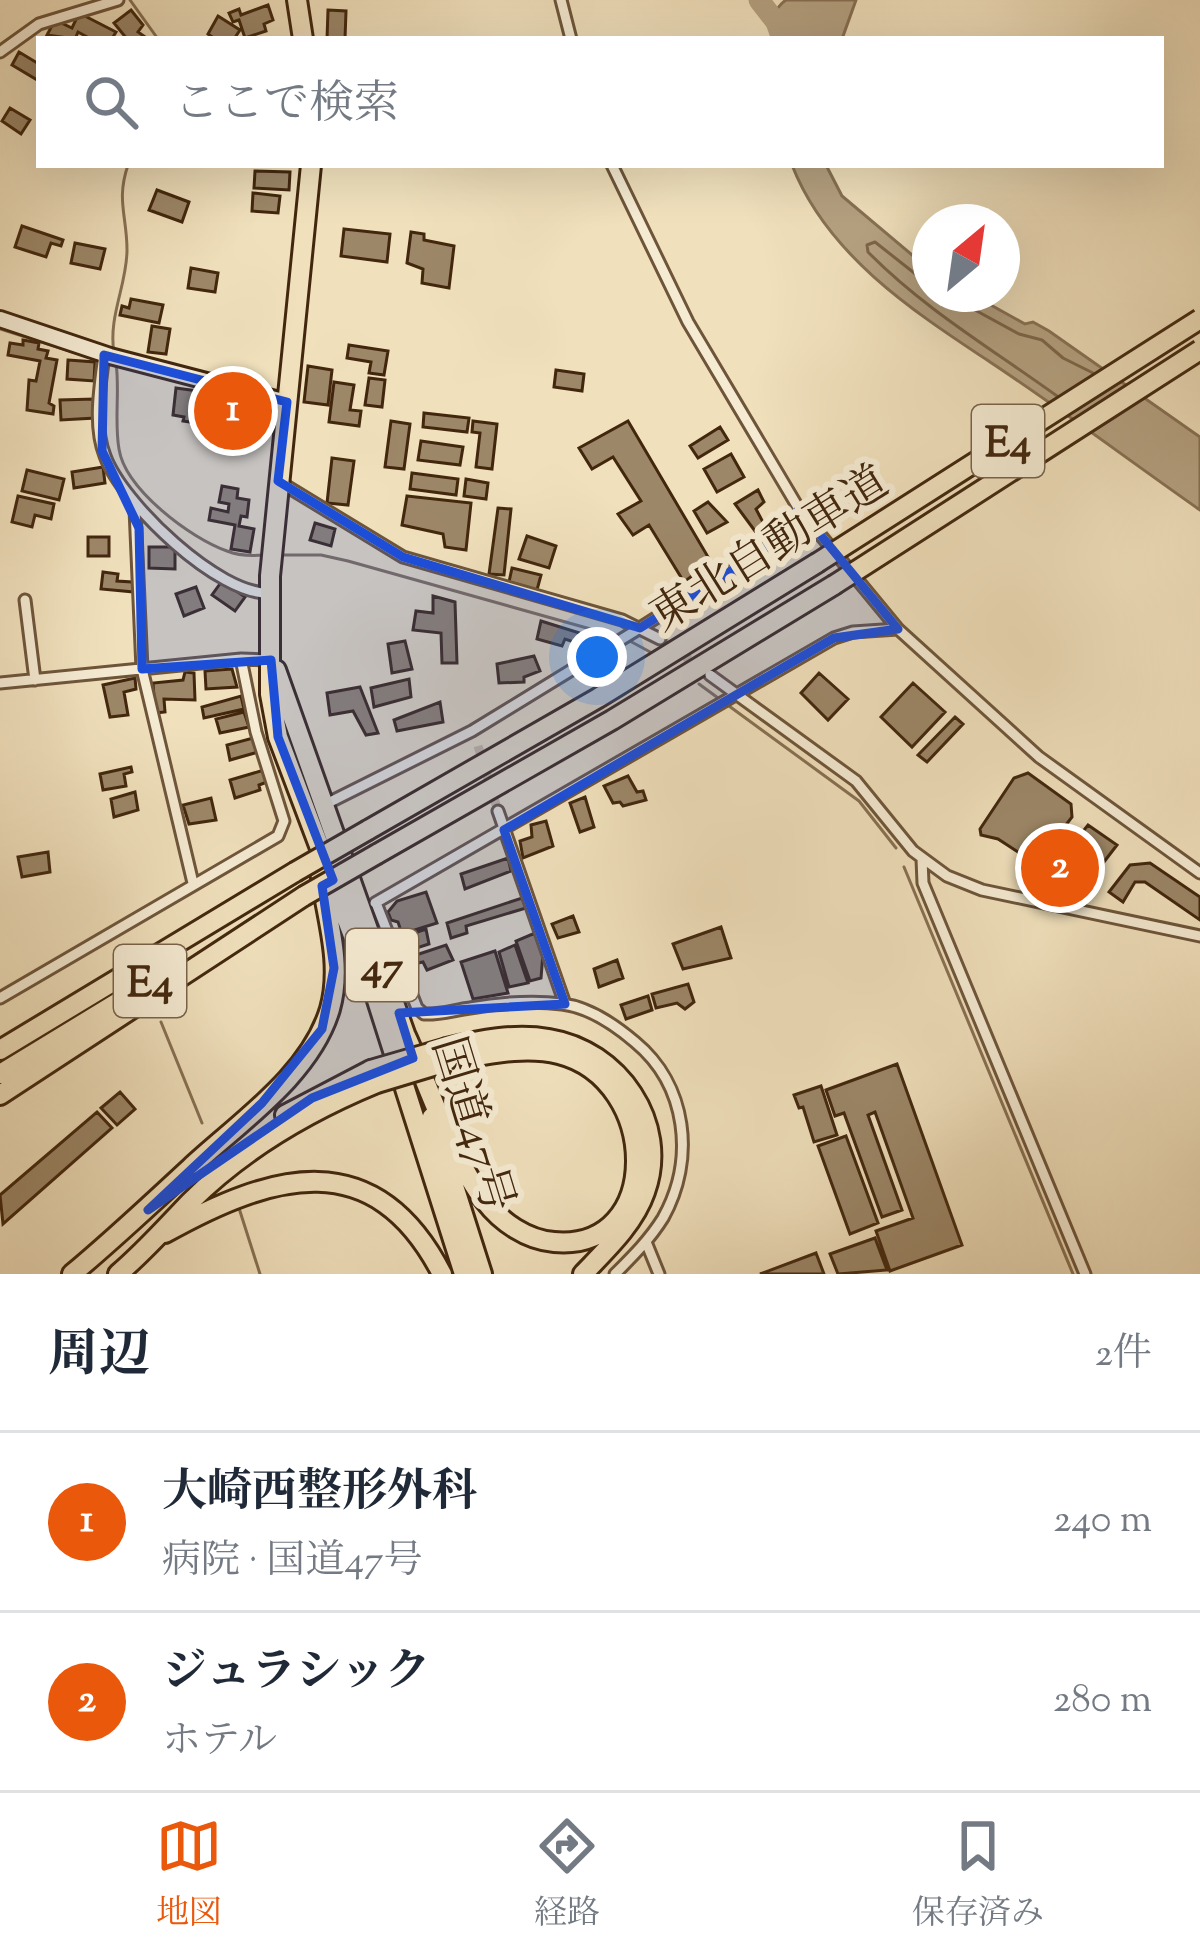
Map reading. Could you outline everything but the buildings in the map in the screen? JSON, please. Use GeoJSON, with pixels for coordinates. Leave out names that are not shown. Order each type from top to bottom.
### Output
{"type":"FeatureCollection","features":[{"type":"Feature","properties":{"kind":"highway"},"geometry":{"type":"LineString","coordinates":[[296,0],[302,36]]}},
{"type":"Feature","properties":{"kind":"highway","name":"国道47号"},"geometry":{"type":"LineString","coordinates":[[310,168],[270,585],[270,694],[278,737],[375,994],[464,1274]]}},
{"type":"Feature","properties":{"kind":"highway","name":"東北自動車道"},"geometry":{"type":"LineString","coordinates":[[0,1050],[141,962],[598,698],[1200,320]]}},
{"type":"Feature","properties":{"kind":"highway","name":"東北自動車道"},"geometry":{"type":"LineString","coordinates":[[0,1074],[129,992],[612,720],[834,585],[1200,350]]}},
{"type":"Feature","properties":{"kind":"highway","name":"国道47号"},"geometry":{"type":"LineString","coordinates":[[271,660],[324,805],[370,906],[482,1274]]}},
{"type":"Feature","properties":{"kind":"highway"},"geometry":{"type":"LineString","coordinates":[[72,1274],[262,1103],[297,1066],[322,1029],[333,994],[334,942],[314,830]]}},
{"type":"Feature","properties":{"kind":"highway"},"geometry":{"type":"LineString","coordinates":[[0,1095],[304,896]]}},
{"type":"Feature","properties":{"kind":"highway"},"geometry":{"type":"LineString","coordinates":[[0,1035],[141,962]]}},
{"type":"Feature","properties":{"kind":"highway"},"geometry":{"type":"LineString","coordinates":[[406,1036],[468,1174],[500,1217],[532,1238],[566,1243],[599,1233],[633,1188],[638,1151],[628,1111],[599,1074],[563,1055],[544,1052],[449,1054]]}},
{"type":"Feature","properties":{"kind":"highway"},"geometry":{"type":"LineString","coordinates":[[148,1210],[263,1127],[312,1098],[522,1036],[564,1042],[614,1070],[638,1102],[650,1144],[646,1190],[616,1239],[584,1274]]}},
{"type":"Feature","properties":{"kind":"highway"},"geometry":{"type":"LineString","coordinates":[[118,1274],[165,1233],[190,1203],[281,1130],[374,1077]]}},
{"type":"Feature","properties":{"kind":"highway"},"geometry":{"type":"LineString","coordinates":[[165,1233],[251,1190],[318,1181],[358,1190],[395,1213],[412,1229],[442,1274]]}},
{"type":"Feature","properties":{"kind":"street"},"geometry":{"type":"LineString","coordinates":[[0,52],[38,24],[118,0]]}},
{"type":"Feature","properties":{"kind":"street"},"geometry":{"type":"LineString","coordinates":[[561,0],[570,36]]}},
{"type":"Feature","properties":{"kind":"street"},"geometry":{"type":"LineString","coordinates":[[613,168],[688,322],[799,509],[898,629],[1040,757],[1200,873]]}},
{"type":"Feature","properties":{"kind":"street"},"geometry":{"type":"LineString","coordinates":[[0,319],[112,357],[287,402]]}},
{"type":"Feature","properties":{"kind":"street"},"geometry":{"type":"LineString","coordinates":[[112,357],[99,397],[102,451],[135,509],[142,669],[193,883]]}},
{"type":"Feature","properties":{"kind":"street"},"geometry":{"type":"LineString","coordinates":[[278,481],[403,557],[640,628],[660,639]]}},
{"type":"Feature","properties":{"kind":"street"},"geometry":{"type":"LineString","coordinates":[[135,509],[230,582],[252,594],[270,585]]}},
{"type":"Feature","properties":{"kind":"street"},"geometry":{"type":"LineString","coordinates":[[324,805],[472,731],[640,628],[782,539],[799,509]]}},
{"type":"Feature","properties":{"kind":"street"},"geometry":{"type":"LineString","coordinates":[[25,600],[35,680]]}},
{"type":"Feature","properties":{"kind":"street"},"geometry":{"type":"LineString","coordinates":[[615,1274],[646,1242],[676,1186],[682,1127],[675,1095],[660,1067],[618,1028],[565,1004],[517,1003],[424,1014],[370,906],[834,638],[898,629]]}},
{"type":"Feature","properties":{"kind":"street"},"geometry":{"type":"LineString","coordinates":[[0,998],[278,836],[284,821],[256,732],[241,659]]}},
{"type":"Feature","properties":{"kind":"street"},"geometry":{"type":"LineString","coordinates":[[0,683],[271,660]]}},
{"type":"Feature","properties":{"kind":"street"},"geometry":{"type":"LineString","coordinates":[[710,675],[726,699],[856,781],[922,860],[947,876],[982,890],[1200,936]]}},
{"type":"Feature","properties":{"kind":"street"},"geometry":{"type":"LineString","coordinates":[[472,731],[478,746]]}},
{"type":"Feature","properties":{"kind":"street"},"geometry":{"type":"LineString","coordinates":[[498,811],[565,1004]]}},
{"type":"Feature","properties":{"kind":"street"},"geometry":{"type":"LineString","coordinates":[[922,860],[923,883],[1085,1274]]}},
{"type":"Feature","properties":{"kind":"street"},"geometry":{"type":"LineString","coordinates":[[646,1242],[659,1274]]}},
{"type":"Feature","properties":{"kind":"highlighted area"},"geometry":{"type":"Polygon","coordinates":[[[104,355],[287,402],[278,481],[403,557],[640,628],[781,539],[799,509],[898,629],[834,638],[504,830],[565,1004],[399,1013],[413,1058],[312,1098],[148,1210],[262,1103],[322,1029],[334,968],[322,886],[333,880],[278,737],[271,660],[142,669],[139,528],[102,451],[104,355]]]}},
{"type":"Feature","properties":{"kind":"water"},"geometry":{"type":"Polygon","coordinates":[[[786,0],[856,0],[843,36],[773,36],[778,8],[786,0]]]}},
{"type":"Feature","properties":{"kind":"water"},"geometry":{"type":"Polygon","coordinates":[[[793,168],[828,168],[842,196],[912,255],[912,308],[875,278],[827,227],[793,168]]]}},
{"type":"Feature","properties":{"kind":"water"},"geometry":{"type":"Polygon","coordinates":[[[918,312],[1003,312],[1049,331],[1200,437],[1200,510],[1043,398],[918,312]]]}},
{"type":"Feature","properties":{"kind":"waterway"},"geometry":{"type":"LineString","coordinates":[[130,0],[156,36]]}},
{"type":"Feature","properties":{"kind":"waterway"},"geometry":{"type":"LineString","coordinates":[[759,0],[781,36]]}},
{"type":"Feature","properties":{"kind":"waterway"},"geometry":{"type":"LineString","coordinates":[[114,353],[126,263],[122,198],[127,168]]}},
{"type":"Feature","properties":{"kind":"waterway"},"geometry":{"type":"LineString","coordinates":[[0,329],[92,358]]}},
{"type":"Feature","properties":{"kind":"waterway"},"geometry":{"type":"LineString","coordinates":[[116,363],[119,449],[133,480],[161,510],[212,545],[232,553],[264,555]]}},
{"type":"Feature","properties":{"kind":"waterway"},"geometry":{"type":"LineString","coordinates":[[280,555],[321,555],[348,561],[619,637]]}},
{"type":"Feature","properties":{"kind":"waterway"},"geometry":{"type":"LineString","coordinates":[[628,640],[652,653]]}},
{"type":"Feature","properties":{"kind":"waterway"},"geometry":{"type":"LineString","coordinates":[[699,684],[859,801],[896,848]]}},
{"type":"Feature","properties":{"kind":"waterway"},"geometry":{"type":"LineString","coordinates":[[904,867],[1073,1274]]}},
{"type":"Feature","properties":{"kind":"waterway"},"geometry":{"type":"LineString","coordinates":[[161,1022],[202,1123]]}},
{"type":"Feature","properties":{"kind":"waterway"},"geometry":{"type":"LineString","coordinates":[[238,1205],[260,1274]]}},
{"type":"Feature","properties":{"kind":"tunnel"},"geometry":{"type":"LineString","coordinates":[[660,639],[700,667]]}},
{"type":"Feature","properties":{"kind":"tunnel"},"geometry":{"type":"LineString","coordinates":[[478,746],[498,811]]}},
{"type":"Feature","properties":{"kind":"place","name":"大崎西整形外科"},"geometry":{"type":"Point","coordinates":[233,411]}},
{"type":"Feature","properties":{"kind":"place","name":"ジュラシック"},"geometry":{"type":"Point","coordinates":[1060,868]}}]}
